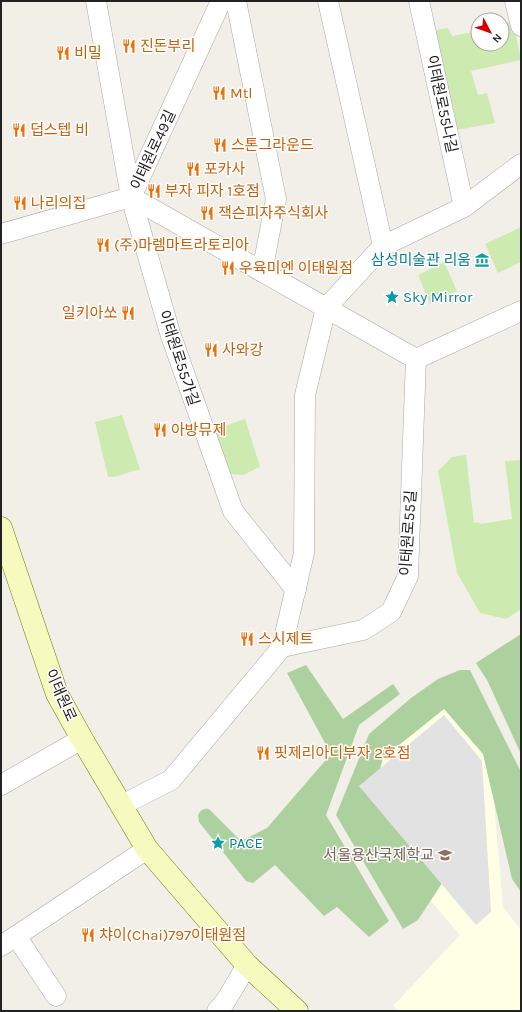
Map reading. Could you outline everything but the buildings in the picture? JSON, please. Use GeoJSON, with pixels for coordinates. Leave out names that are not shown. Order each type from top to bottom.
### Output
{"type":"FeatureCollection","features":[{"type":"Feature","properties":{"kind":"main road","name":"이태원로"},"geometry":{"type":"LineString","coordinates":[[1,528],[57,694],[147,849],[247,965],[297,1011]]}},
{"type":"Feature","properties":{"kind":"street","name":"이태원로55가길"},"geometry":{"type":"LineString","coordinates":[[96,1],[132,197],[170,333],[233,511],[296,590]]}},
{"type":"Feature","properties":{"kind":"street","name":"이태원로49길"},"geometry":{"type":"LineString","coordinates":[[1,234],[132,197],[221,1]]}},
{"type":"Feature","properties":{"kind":"street"},"geometry":{"type":"LineString","coordinates":[[236,1],[276,199],[262,272]]}},
{"type":"Feature","properties":{"kind":"street"},"geometry":{"type":"LineString","coordinates":[[328,1],[383,246]]}},
{"type":"Feature","properties":{"kind":"street","name":"이태원로55나길"},"geometry":{"type":"LineString","coordinates":[[419,1],[464,207]]}},
{"type":"Feature","properties":{"kind":"street"},"geometry":{"type":"LineString","coordinates":[[515,1],[521,26]]}},
{"type":"Feature","properties":{"kind":"street"},"geometry":{"type":"LineString","coordinates":[[122,806],[171,780],[282,647],[304,553],[305,395],[326,308],[383,246],[464,207],[521,164]]}},
{"type":"Feature","properties":{"kind":"street"},"geometry":{"type":"LineString","coordinates":[[132,197],[416,359],[521,311]]}},
{"type":"Feature","properties":{"kind":"street","name":"이태원로55길"},"geometry":{"type":"LineString","coordinates":[[282,647],[364,630],[391,612],[408,576],[416,359]]}},
{"type":"Feature","properties":{"kind":"street"},"geometry":{"type":"LineString","coordinates":[[1,785],[82,739]]}},
{"type":"Feature","properties":{"kind":"street"},"geometry":{"type":"LineString","coordinates":[[56,996],[8,941],[147,849]]}},
{"type":"Feature","properties":{"kind":"street"},"geometry":{"type":"LineString","coordinates":[[216,1011],[225,1002],[247,965]]}},
{"type":"Feature","properties":{"kind":"shaded area","name":"서울용산국제학교"},"geometry":{"type":"Polygon","coordinates":[[[452,691],[489,744],[503,907],[521,930],[521,1011],[399,1011],[393,1006],[460,935],[346,802],[357,766],[452,691]]]}},
{"type":"Feature","properties":{"kind":"shaded area"},"geometry":{"type":"Polygon","coordinates":[[[444,715],[482,761],[491,912],[476,925],[359,786],[444,715]]]}},
{"type":"Feature","properties":{"kind":"green space"},"geometry":{"type":"Polygon","coordinates":[[[513,21],[521,60],[471,71],[478,95],[487,93],[495,123],[457,130],[435,30],[448,28],[452,36],[470,33],[470,52],[510,52],[510,22],[513,21]]]}},
{"type":"Feature","properties":{"kind":"green space"},"geometry":{"type":"Polygon","coordinates":[[[521,227],[521,262],[498,273],[485,244],[521,227]]]}},
{"type":"Feature","properties":{"kind":"green space"},"geometry":{"type":"Polygon","coordinates":[[[444,262],[457,291],[430,304],[418,275],[444,262]]]}},
{"type":"Feature","properties":{"kind":"green space"},"geometry":{"type":"Polygon","coordinates":[[[122,415],[140,469],[114,477],[108,477],[95,422],[122,415]]]}},
{"type":"Feature","properties":{"kind":"green space"},"geometry":{"type":"Polygon","coordinates":[[[245,419],[260,467],[243,475],[229,474],[213,430],[245,419]]]}},
{"type":"Feature","properties":{"kind":"green space"},"geometry":{"type":"Polygon","coordinates":[[[466,455],[474,523],[479,522],[480,524],[512,519],[505,461],[521,460],[521,609],[506,619],[480,613],[457,573],[438,471],[452,457],[466,455]]]}},
{"type":"Feature","properties":{"kind":"green space"},"geometry":{"type":"Polygon","coordinates":[[[521,634],[521,754],[487,680],[476,663],[521,634]]]}},
{"type":"Feature","properties":{"kind":"green space"},"geometry":{"type":"Polygon","coordinates":[[[306,665],[343,719],[393,684],[400,694],[359,725],[326,815],[389,921],[369,937],[337,907],[324,916],[275,865],[253,883],[246,881],[199,822],[198,815],[200,812],[204,809],[209,809],[241,841],[267,828],[331,754],[287,673],[306,665]]]}},
{"type":"Feature","properties":{"kind":"green space"},"geometry":{"type":"Polygon","coordinates":[[[460,670],[470,670],[521,772],[521,892],[512,879],[483,754],[444,709],[383,758],[376,784],[446,877],[418,920],[403,929],[336,815],[369,734],[411,698],[438,679],[460,670]]]}},
{"type":"Feature","properties":{"kind":"place","name":"진돈부리"},"geometry":{"type":"Point","coordinates":[129,46]}},
{"type":"Feature","properties":{"kind":"place","name":"비밀"},"geometry":{"type":"Point","coordinates":[63,53]}},
{"type":"Feature","properties":{"kind":"place","name":"Mtl"},"geometry":{"type":"Point","coordinates":[219,93]}},
{"type":"Feature","properties":{"kind":"place","name":"덥스텝 비"},"geometry":{"type":"Point","coordinates":[19,130]}},
{"type":"Feature","properties":{"kind":"place","name":"스톤그라운드"},"geometry":{"type":"Point","coordinates":[220,145]}},
{"type":"Feature","properties":{"kind":"place","name":"포카사"},"geometry":{"type":"Point","coordinates":[193,169]}},
{"type":"Feature","properties":{"kind":"place","name":"부자 피자 1호점"},"geometry":{"type":"Point","coordinates":[154,191]}},
{"type":"Feature","properties":{"kind":"place","name":"나리의집"},"geometry":{"type":"Point","coordinates":[20,203]}},
{"type":"Feature","properties":{"kind":"place","name":"잭슨피자주식회사"},"geometry":{"type":"Point","coordinates":[207,213]}},
{"type":"Feature","properties":{"kind":"place","name":"(주)마렘마트라토리아"},"geometry":{"type":"Point","coordinates":[103,245]}},
{"type":"Feature","properties":{"kind":"place","name":"삼성미술관 리움"},"geometry":{"type":"Point","coordinates":[482,260]}},
{"type":"Feature","properties":{"kind":"place","name":"우육미엔 이태원점"},"geometry":{"type":"Point","coordinates":[228,268]}},
{"type":"Feature","properties":{"kind":"place","name":"Sky Mirror"},"geometry":{"type":"Point","coordinates":[392,297]}},
{"type":"Feature","properties":{"kind":"place","name":"일키아쏘"},"geometry":{"type":"Point","coordinates":[128,313]}},
{"type":"Feature","properties":{"kind":"place","name":"사와강"},"geometry":{"type":"Point","coordinates":[211,350]}},
{"type":"Feature","properties":{"kind":"place","name":"아방뮤제"},"geometry":{"type":"Point","coordinates":[160,430]}},
{"type":"Feature","properties":{"kind":"place","name":"스시제트"},"geometry":{"type":"Point","coordinates":[247,639]}},
{"type":"Feature","properties":{"kind":"place","name":"핏제리아디부자 2호점"},"geometry":{"type":"Point","coordinates":[263,753]}},
{"type":"Feature","properties":{"kind":"place","name":"PACE"},"geometry":{"type":"Point","coordinates":[218,843]}},
{"type":"Feature","properties":{"kind":"place","name":"서울용산국제학교"},"geometry":{"type":"Point","coordinates":[445,855]}},
{"type":"Feature","properties":{"kind":"place","name":"챠이(Chai)797이태원점"},"geometry":{"type":"Point","coordinates":[88,935]}}]}
